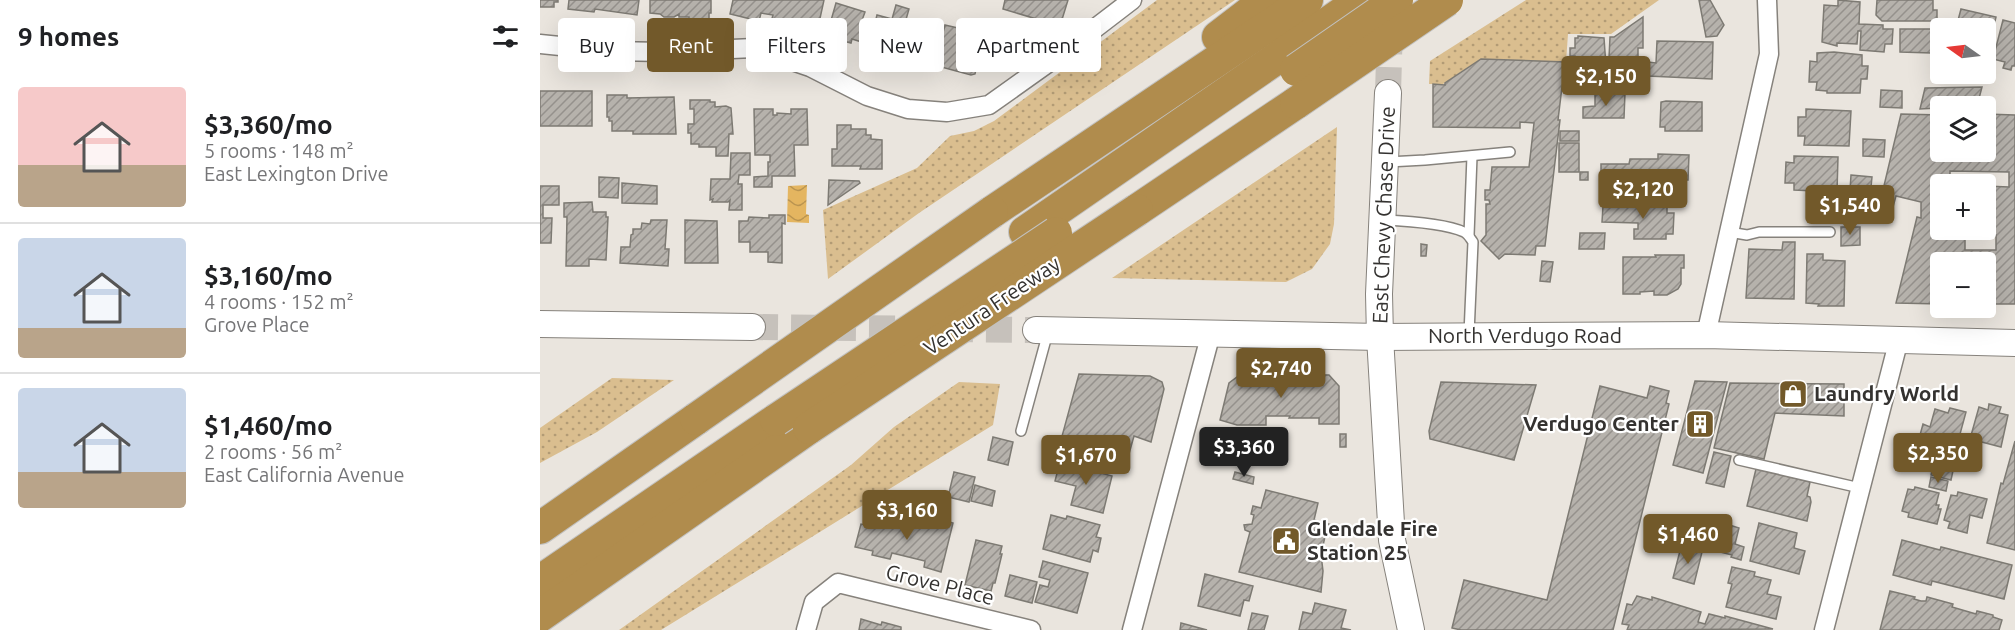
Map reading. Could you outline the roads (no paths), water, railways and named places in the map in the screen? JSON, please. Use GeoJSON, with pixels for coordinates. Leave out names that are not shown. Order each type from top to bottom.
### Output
{"type":"FeatureCollection","features":[{"type":"Feature","properties":{"kind":"highway"},"geometry":{"type":"LineString","coordinates":[[992,212],[1266,0]]}},
{"type":"Feature","properties":{"kind":"highway"},"geometry":{"type":"LineString","coordinates":[[540,561],[1056,233],[1296,57],[1361,0]]}},
{"type":"Feature","properties":{"kind":"highway"},"geometry":{"type":"LineString","coordinates":[[540,581],[1025,232],[1296,57],[1397,0]]}},
{"type":"Feature","properties":{"kind":"highway","name":"Ventura Freeway"},"geometry":{"type":"LineString","coordinates":[[540,616],[809,428],[1447,0]]}},
{"type":"Feature","properties":{"kind":"highway"},"geometry":{"type":"LineString","coordinates":[[540,528],[992,212],[1303,3]]}},
{"type":"Feature","properties":{"kind":"main road","name":"East Chevy Chase Drive"},"geometry":{"type":"LineString","coordinates":[[1388,93],[1379,294],[1380,337],[1392,540],[1411,630]]}},
{"type":"Feature","properties":{"kind":"main road"},"geometry":{"type":"LineString","coordinates":[[540,324],[752,327]]}},
{"type":"Feature","properties":{"kind":"main road","name":"North Verdugo Road"},"geometry":{"type":"LineString","coordinates":[[1042,330],[1380,337],[1706,335],[2015,343]]}},
{"type":"Feature","properties":{"kind":"street"},"geometry":{"type":"LineString","coordinates":[[540,44],[609,51],[655,52],[754,48],[810,67],[867,96],[908,109],[947,112],[989,105],[1132,0]]}},
{"type":"Feature","properties":{"kind":"street"},"geometry":{"type":"LineString","coordinates":[[1706,335],[1769,54],[1767,0]]}},
{"type":"Feature","properties":{"kind":"street"},"geometry":{"type":"LineString","coordinates":[[1132,630],[1211,333]]}},
{"type":"Feature","properties":{"kind":"street"},"geometry":{"type":"LineString","coordinates":[[1824,630],[1899,339]]}},
{"type":"Feature","properties":{"kind":"street","name":"Grove Place"},"geometry":{"type":"LineString","coordinates":[[806,630],[814,602],[838,583],[1032,630]]}},
{"type":"Feature","properties":{"kind":"lane"},"geometry":{"type":"LineString","coordinates":[[1385,162],[1510,152]]}},
{"type":"Feature","properties":{"kind":"lane"},"geometry":{"type":"LineString","coordinates":[[1469,235],[1472,156]]}},
{"type":"Feature","properties":{"kind":"lane"},"geometry":{"type":"LineString","coordinates":[[1383,220],[1421,222],[1463,231],[1469,235],[1473,242],[1469,336]]}},
{"type":"Feature","properties":{"kind":"lane"},"geometry":{"type":"LineString","coordinates":[[1729,232],[1747,235],[1759,232],[1830,232]]}},
{"type":"Feature","properties":{"kind":"lane"},"geometry":{"type":"LineString","coordinates":[[1021,431],[1042,330]]}},
{"type":"Feature","properties":{"kind":"lane"},"geometry":{"type":"LineString","coordinates":[[1739,460],[1860,488]]}},
{"type":"Feature","properties":{"kind":"water"},"geometry":{"type":"Polygon","coordinates":[[[807,185],[806,214],[809,215],[809,223],[787,222],[788,186],[807,185]]]}},
{"type":"Feature","properties":{"kind":"tunnel"},"geometry":{"type":"LineString","coordinates":[[1388,93],[1390,25]]}},
{"type":"Feature","properties":{"kind":"tunnel"},"geometry":{"type":"LineString","coordinates":[[752,327],[1036,330]]}},
{"type":"Feature","properties":{"kind":"place","name":"Laundry World"},"geometry":{"type":"Point","coordinates":[1793,394]}},
{"type":"Feature","properties":{"kind":"place","name":"Verdugo Center"},"geometry":{"type":"Point","coordinates":[1700,424]}},
{"type":"Feature","properties":{"kind":"place","name":"Glendale Fire Station 25"},"geometry":{"type":"Point","coordinates":[1286,541]}}]}
